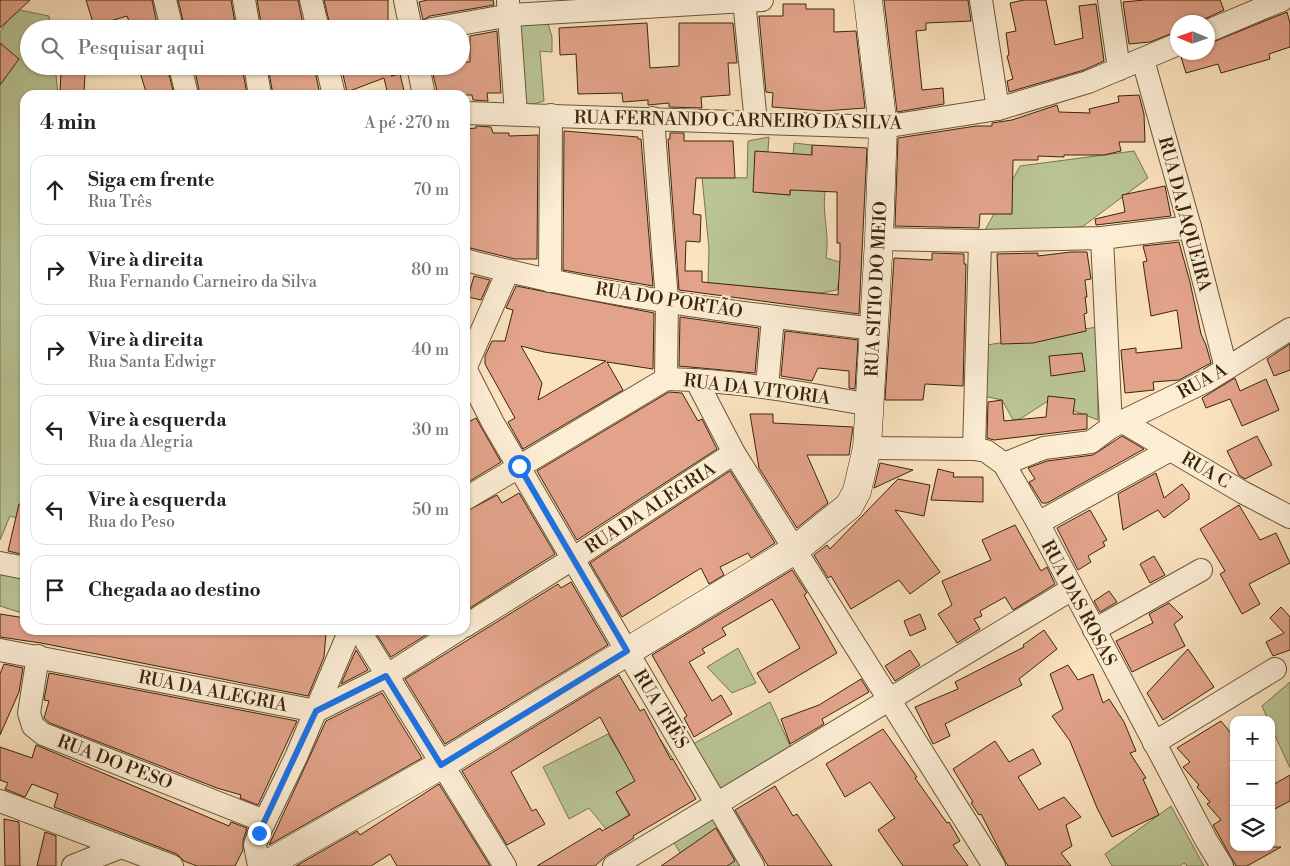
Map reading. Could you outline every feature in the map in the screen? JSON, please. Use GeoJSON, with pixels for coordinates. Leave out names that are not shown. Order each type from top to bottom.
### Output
{"type":"FeatureCollection","features":[{"type":"Feature","properties":{"kind":"street"},"geometry":{"type":"LineString","coordinates":[[165,0],[170,20]]}},
{"type":"Feature","properties":{"kind":"street"},"geometry":{"type":"LineString","coordinates":[[244,0],[247,20]]}},
{"type":"Feature","properties":{"kind":"street"},"geometry":{"type":"LineString","coordinates":[[311,0],[316,20]]}},
{"type":"Feature","properties":{"kind":"street"},"geometry":{"type":"LineString","coordinates":[[405,0],[409,20]]}},
{"type":"Feature","properties":{"kind":"street","name":"RUA SITIO DO MEIO"},"geometry":{"type":"LineString","coordinates":[[796,549],[849,506],[857,491],[867,448],[880,239],[883,127],[868,0]]}},
{"type":"Feature","properties":{"kind":"street"},"geometry":{"type":"LineString","coordinates":[[981,0],[998,109]]}},
{"type":"Feature","properties":{"kind":"street"},"geometry":{"type":"LineString","coordinates":[[1109,0],[1119,69]]}},
{"type":"Feature","properties":{"kind":"street"},"geometry":{"type":"LineString","coordinates":[[1215,26],[1240,8],[1282,0]]}},
{"type":"Feature","properties":{"kind":"street"},"geometry":{"type":"LineString","coordinates":[[464,20],[510,7],[750,1],[756,123]]}},
{"type":"Feature","properties":{"kind":"street"},"geometry":{"type":"LineString","coordinates":[[510,7],[516,114]]}},
{"type":"Feature","properties":{"kind":"street","name":"RUA FERNANDO CARNEIRO DA SILVA"},"geometry":{"type":"LineString","coordinates":[[470,113],[883,127],[998,109],[1088,82],[1170,48]]}},
{"type":"Feature","properties":{"kind":"street","name":"RUA DA JAQUEIRA"},"geometry":{"type":"LineString","coordinates":[[1143,60],[1190,227],[1226,368]]}},
{"type":"Feature","properties":{"kind":"street"},"geometry":{"type":"LineString","coordinates":[[182,75],[186,90]]}},
{"type":"Feature","properties":{"kind":"street"},"geometry":{"type":"LineString","coordinates":[[257,75],[259,90]]}},
{"type":"Feature","properties":{"kind":"street"},"geometry":{"type":"LineString","coordinates":[[329,75],[333,90]]}},
{"type":"Feature","properties":{"kind":"street"},"geometry":{"type":"LineString","coordinates":[[420,75],[423,90]]}},
{"type":"Feature","properties":{"kind":"street"},"geometry":{"type":"LineString","coordinates":[[550,281],[551,115]]}},
{"type":"Feature","properties":{"kind":"street"},"geometry":{"type":"LineString","coordinates":[[653,118],[667,300],[666,379]]}},
{"type":"Feature","properties":{"kind":"street"},"geometry":{"type":"LineString","coordinates":[[880,239],[980,241],[1102,238],[1190,227]]}},
{"type":"Feature","properties":{"kind":"street"},"geometry":{"type":"LineString","coordinates":[[1102,238],[1117,424]]}},
{"type":"Feature","properties":{"kind":"street"},"geometry":{"type":"LineString","coordinates":[[974,448],[980,241]]}},
{"type":"Feature","properties":{"kind":"street","name":"RUA DO PORTÃO"},"geometry":{"type":"LineString","coordinates":[[470,261],[550,281],[773,317],[875,329]]}},
{"type":"Feature","properties":{"kind":"street"},"geometry":{"type":"LineString","coordinates":[[470,358],[508,271]]}},
{"type":"Feature","properties":{"kind":"street"},"geometry":{"type":"LineString","coordinates":[[767,388],[773,317]]}},
{"type":"Feature","properties":{"kind":"street","name":"RUA A"},"geometry":{"type":"LineString","coordinates":[[1004,464],[1044,448],[1084,445],[1117,424],[1208,380],[1290,329]]}},
{"type":"Feature","properties":{"kind":"street","name":"RUA TRÊS"},"geometry":{"type":"LineString","coordinates":[[470,379],[493,423],[574,558],[753,866]]}},
{"type":"Feature","properties":{"kind":"street","name":"RUA DA VITORIA"},"geometry":{"type":"LineString","coordinates":[[470,496],[666,379],[696,380],[767,388],[871,405]]}},
{"type":"Feature","properties":{"kind":"street"},"geometry":{"type":"LineString","coordinates":[[696,380],[734,453],[994,866]]}},
{"type":"Feature","properties":{"kind":"street","name":"RUA C"},"geometry":{"type":"LineString","coordinates":[[1117,424],[1170,450],[1290,517]]}},
{"type":"Feature","properties":{"kind":"street","name":"RUA DAS ROSAS"},"geometry":{"type":"LineString","coordinates":[[867,448],[974,448],[986,451],[1004,464],[1038,523],[1154,744],[1222,866]]}},
{"type":"Feature","properties":{"kind":"street"},"geometry":{"type":"LineString","coordinates":[[1038,523],[1170,450]]}},
{"type":"Feature","properties":{"kind":"street","name":"RUA DA ALEGRIA"},"geometry":{"type":"LineString","coordinates":[[470,623],[574,558],[734,453]]}},
{"type":"Feature","properties":{"kind":"street"},"geometry":{"type":"LineString","coordinates":[[264,866],[441,765],[796,549]]}},
{"type":"Feature","properties":{"kind":"street"},"geometry":{"type":"LineString","coordinates":[[0,563],[20,567]]}},
{"type":"Feature","properties":{"kind":"street"},"geometry":{"type":"LineString","coordinates":[[1094,630],[1201,570]]}},
{"type":"Feature","properties":{"kind":"street"},"geometry":{"type":"LineString","coordinates":[[614,866],[718,805],[1072,589]]}},
{"type":"Feature","properties":{"kind":"street"},"geometry":{"type":"LineString","coordinates":[[259,866],[255,845],[264,821],[316,711],[348,635]]}},
{"type":"Feature","properties":{"kind":"street"},"geometry":{"type":"LineString","coordinates":[[362,635],[505,866]]}},
{"type":"Feature","properties":{"kind":"street"},"geometry":{"type":"LineString","coordinates":[[316,711],[386,676],[450,635]]}},
{"type":"Feature","properties":{"kind":"street","name":"RUA DA ALEGRIA"},"geometry":{"type":"LineString","coordinates":[[0,650],[316,711]]}},
{"type":"Feature","properties":{"kind":"street","name":"RUA DO PESO"},"geometry":{"type":"LineString","coordinates":[[38,656],[29,712],[33,726],[43,734],[264,821]]}},
{"type":"Feature","properties":{"kind":"street"},"geometry":{"type":"LineString","coordinates":[[1154,744],[1276,669]]}},
{"type":"Feature","properties":{"kind":"street"},"geometry":{"type":"LineString","coordinates":[[0,801],[172,866]]}},
{"type":"Feature","properties":{"kind":"street"},"geometry":{"type":"LineString","coordinates":[[73,866],[121,847]]}},
{"type":"Feature","properties":{"kind":"green space"},"geometry":{"type":"Polygon","coordinates":[[[15,9],[49,16],[50,20],[20,20],[20,75],[56,75],[57,90],[20,90],[20,519],[10,516],[0,540],[0,32],[15,9]]]}},
{"type":"Feature","properties":{"kind":"green space"},"geometry":{"type":"Polygon","coordinates":[[[546,17],[552,37],[552,52],[540,51],[544,101],[526,106],[516,18],[546,17]]]}},
{"type":"Feature","properties":{"kind":"green space"},"geometry":{"type":"Polygon","coordinates":[[[769,137],[765,193],[790,195],[794,143],[812,145],[810,190],[825,192],[826,258],[843,263],[837,290],[821,293],[708,283],[709,249],[702,177],[747,178],[748,141],[769,137]]]}},
{"type":"Feature","properties":{"kind":"green space"},"geometry":{"type":"Polygon","coordinates":[[[1134,151],[1148,178],[1082,227],[984,232],[1020,166],[1134,151]]]}},
{"type":"Feature","properties":{"kind":"green space"},"geometry":{"type":"Polygon","coordinates":[[[1097,327],[1098,420],[1048,401],[1020,419],[1013,420],[1002,400],[983,396],[987,345],[1097,327]]]}},
{"type":"Feature","properties":{"kind":"green space"},"geometry":{"type":"Polygon","coordinates":[[[0,570],[20,572],[20,612],[0,606],[0,570]]]}},
{"type":"Feature","properties":{"kind":"green space"},"geometry":{"type":"Polygon","coordinates":[[[738,648],[756,683],[732,693],[707,667],[738,648]]]}},
{"type":"Feature","properties":{"kind":"green space"},"geometry":{"type":"Polygon","coordinates":[[[1290,682],[1290,768],[1275,736],[1275,716],[1266,716],[1262,706],[1290,682]]]}},
{"type":"Feature","properties":{"kind":"green space"},"geometry":{"type":"Polygon","coordinates":[[[770,702],[793,752],[720,793],[693,744],[770,702]]]}},
{"type":"Feature","properties":{"kind":"green space"},"geometry":{"type":"Polygon","coordinates":[[[608,734],[623,759],[660,739],[673,759],[616,792],[629,815],[606,829],[589,808],[569,819],[543,767],[608,734]]]}},
{"type":"Feature","properties":{"kind":"green space"},"geometry":{"type":"Polygon","coordinates":[[[1171,806],[1204,866],[1187,866],[1184,863],[1180,866],[1112,866],[1105,854],[1171,806]]]}},
{"type":"Feature","properties":{"kind":"green space"},"geometry":{"type":"Polygon","coordinates":[[[715,815],[744,866],[688,866],[673,841],[715,815]]]}},
{"type":"Feature","properties":{"kind":"building"},"geometry":{"type":"Polygon","coordinates":[[[0,0],[30,0],[0,28],[0,0]]]}},
{"type":"Feature","properties":{"kind":"building"},"geometry":{"type":"Polygon","coordinates":[[[86,0],[152,0],[156,20],[129,20],[127,16],[114,20],[92,20],[86,0]]]}},
{"type":"Feature","properties":{"kind":"building"},"geometry":{"type":"Polygon","coordinates":[[[178,0],[231,0],[234,20],[183,20],[178,0]]]}},
{"type":"Feature","properties":{"kind":"building"},"geometry":{"type":"Polygon","coordinates":[[[257,0],[298,0],[302,20],[260,20],[257,0]]]}},
{"type":"Feature","properties":{"kind":"building"},"geometry":{"type":"Polygon","coordinates":[[[324,0],[388,0],[388,20],[329,20],[324,0]]]}},
{"type":"Feature","properties":{"kind":"building"},"geometry":{"type":"Polygon","coordinates":[[[427,0],[493,0],[494,5],[430,16],[423,20],[419,2],[427,0]]]}},
{"type":"Feature","properties":{"kind":"building"},"geometry":{"type":"Polygon","coordinates":[[[884,0],[968,0],[971,21],[926,23],[926,30],[916,31],[922,90],[943,88],[944,104],[897,112],[884,0]]]}},
{"type":"Feature","properties":{"kind":"building"},"geometry":{"type":"Polygon","coordinates":[[[1024,0],[1046,0],[1055,45],[1083,38],[1079,6],[1096,4],[1104,61],[1084,70],[1009,92],[1007,81],[1013,79],[1007,56],[1009,55],[1006,33],[1016,31],[1010,3],[1024,0]]]}},
{"type":"Feature","properties":{"kind":"building"},"geometry":{"type":"Polygon","coordinates":[[[1145,0],[1220,0],[1224,10],[1213,15],[1170,15],[1170,34],[1150,42],[1129,44],[1123,2],[1145,0]]]}},
{"type":"Feature","properties":{"kind":"building"},"geometry":{"type":"Polygon","coordinates":[[[783,4],[806,4],[806,9],[834,9],[834,32],[856,31],[865,108],[824,111],[772,107],[773,93],[766,92],[759,16],[783,16],[783,4]]]}},
{"type":"Feature","properties":{"kind":"building"},"geometry":{"type":"Polygon","coordinates":[[[1287,12],[1290,23],[1290,47],[1269,54],[1270,59],[1221,73],[1218,64],[1186,73],[1182,60],[1215,60],[1215,41],[1287,12]]]}},
{"type":"Feature","properties":{"kind":"building"},"geometry":{"type":"Polygon","coordinates":[[[647,23],[650,68],[679,66],[679,23],[733,23],[737,63],[728,63],[730,95],[701,97],[702,108],[669,107],[669,103],[648,105],[648,100],[623,102],[622,93],[578,94],[576,54],[560,55],[559,28],[647,23]]]}},
{"type":"Feature","properties":{"kind":"building"},"geometry":{"type":"Polygon","coordinates":[[[497,31],[501,93],[487,93],[488,101],[473,100],[470,90],[437,90],[433,75],[470,75],[470,36],[497,31]]]}},
{"type":"Feature","properties":{"kind":"building"},"geometry":{"type":"Polygon","coordinates":[[[0,43],[19,59],[0,85],[0,43]]]}},
{"type":"Feature","properties":{"kind":"building"},"geometry":{"type":"Polygon","coordinates":[[[61,75],[85,75],[84,90],[60,90],[61,75]]]}},
{"type":"Feature","properties":{"kind":"building"},"geometry":{"type":"Polygon","coordinates":[[[141,75],[169,75],[173,90],[145,90],[141,75]]]}},
{"type":"Feature","properties":{"kind":"building"},"geometry":{"type":"Polygon","coordinates":[[[196,75],[244,75],[246,90],[199,90],[196,75]]]}},
{"type":"Feature","properties":{"kind":"building"},"geometry":{"type":"Polygon","coordinates":[[[270,75],[316,75],[319,90],[272,90],[270,75]]]}},
{"type":"Feature","properties":{"kind":"building"},"geometry":{"type":"Polygon","coordinates":[[[343,75],[400,75],[404,90],[387,90],[384,78],[352,90],[347,90],[343,75]]]}},
{"type":"Feature","properties":{"kind":"building"},"geometry":{"type":"Polygon","coordinates":[[[1139,95],[1144,114],[1145,142],[1119,142],[1121,151],[1104,155],[1038,156],[1038,160],[1013,160],[1012,214],[980,214],[979,228],[895,226],[898,138],[976,126],[992,126],[992,123],[1012,120],[1057,105],[1059,112],[1090,113],[1089,109],[1119,102],[1118,96],[1139,95]]]}},
{"type":"Feature","properties":{"kind":"building"},"geometry":{"type":"Polygon","coordinates":[[[476,126],[491,127],[493,133],[509,133],[509,136],[538,135],[537,259],[515,259],[470,248],[470,129],[476,128],[476,126]]]}},
{"type":"Feature","properties":{"kind":"building"},"geometry":{"type":"Polygon","coordinates":[[[564,131],[638,137],[638,139],[641,139],[653,286],[563,270],[564,131]]]}},
{"type":"Feature","properties":{"kind":"building"},"geometry":{"type":"Polygon","coordinates":[[[670,133],[684,133],[684,141],[733,141],[735,178],[696,178],[693,214],[701,215],[700,242],[686,241],[685,271],[702,271],[702,282],[838,295],[840,243],[837,243],[837,192],[790,190],[790,195],[753,192],[755,151],[812,155],[812,145],[867,148],[859,314],[679,290],[668,139],[670,139],[670,133]]]}},
{"type":"Feature","properties":{"kind":"building"},"geometry":{"type":"Polygon","coordinates":[[[1165,186],[1171,216],[1096,225],[1095,219],[1125,212],[1122,195],[1165,186]]]}},
{"type":"Feature","properties":{"kind":"building"},"geometry":{"type":"Polygon","coordinates":[[[1179,242],[1201,334],[1211,363],[1179,380],[1153,382],[1154,390],[1125,393],[1121,350],[1136,348],[1136,353],[1182,348],[1177,310],[1151,316],[1143,262],[1147,261],[1143,246],[1179,242]]]}},
{"type":"Feature","properties":{"kind":"building"},"geometry":{"type":"Polygon","coordinates":[[[1087,252],[1091,279],[1085,280],[1087,313],[1084,314],[1086,331],[1033,343],[1001,344],[997,254],[1038,253],[1038,256],[1087,252]]]}},
{"type":"Feature","properties":{"kind":"building"},"geometry":{"type":"Polygon","coordinates":[[[932,253],[964,254],[964,264],[966,264],[963,386],[925,384],[923,400],[885,400],[894,258],[932,260],[932,253]]]}},
{"type":"Feature","properties":{"kind":"building"},"geometry":{"type":"Polygon","coordinates":[[[474,276],[490,280],[481,300],[470,297],[474,276]]]}},
{"type":"Feature","properties":{"kind":"building"},"geometry":{"type":"Polygon","coordinates":[[[516,286],[654,313],[653,369],[607,362],[623,390],[523,449],[508,422],[515,418],[485,364],[485,356],[492,341],[505,341],[513,310],[506,308],[516,286]],[[521,346],[542,383],[538,400],[606,361],[544,352],[521,346]]]}},
{"type":"Feature","properties":{"kind":"building"},"geometry":{"type":"Polygon","coordinates":[[[680,317],[759,328],[755,373],[679,366],[680,317]]]}},
{"type":"Feature","properties":{"kind":"building"},"geometry":{"type":"Polygon","coordinates":[[[785,331],[858,340],[855,389],[849,388],[849,371],[818,368],[812,381],[781,376],[785,331]]]}},
{"type":"Feature","properties":{"kind":"building"},"geometry":{"type":"Polygon","coordinates":[[[1290,344],[1290,370],[1274,376],[1267,359],[1290,344]]]}},
{"type":"Feature","properties":{"kind":"building"},"geometry":{"type":"Polygon","coordinates":[[[1082,353],[1085,371],[1051,376],[1049,356],[1082,353]]]}},
{"type":"Feature","properties":{"kind":"building"},"geometry":{"type":"Polygon","coordinates":[[[1235,378],[1240,391],[1266,379],[1279,410],[1242,426],[1230,399],[1206,408],[1202,398],[1235,378]]]}},
{"type":"Feature","properties":{"kind":"building"},"geometry":{"type":"Polygon","coordinates":[[[669,392],[682,393],[698,421],[702,419],[717,449],[577,540],[537,471],[669,392]]]}},
{"type":"Feature","properties":{"kind":"building"},"geometry":{"type":"Polygon","coordinates":[[[1048,396],[1075,399],[1073,414],[1087,414],[1087,429],[994,440],[987,438],[988,402],[1002,400],[1004,421],[1046,417],[1048,396]]]}},
{"type":"Feature","properties":{"kind":"building"},"geometry":{"type":"Polygon","coordinates":[[[750,414],[773,414],[773,423],[853,427],[849,455],[807,455],[828,503],[797,528],[759,468],[750,414]]]}},
{"type":"Feature","properties":{"kind":"building"},"geometry":{"type":"Polygon","coordinates":[[[476,418],[501,462],[470,481],[470,421],[476,418]]]}},
{"type":"Feature","properties":{"kind":"building"},"geometry":{"type":"Polygon","coordinates":[[[1122,436],[1144,449],[1047,503],[1042,503],[1029,482],[1035,479],[1028,468],[1047,461],[1093,455],[1122,436]]]}},
{"type":"Feature","properties":{"kind":"building"},"geometry":{"type":"Polygon","coordinates":[[[1257,436],[1272,465],[1245,479],[1239,475],[1227,451],[1257,436]]]}},
{"type":"Feature","properties":{"kind":"building"},"geometry":{"type":"Polygon","coordinates":[[[880,463],[913,470],[874,488],[880,463]]]}},
{"type":"Feature","properties":{"kind":"building"},"geometry":{"type":"Polygon","coordinates":[[[938,469],[954,473],[953,477],[983,477],[983,502],[931,500],[938,469]]]}},
{"type":"Feature","properties":{"kind":"building"},"geometry":{"type":"Polygon","coordinates":[[[730,471],[775,543],[751,558],[748,553],[720,567],[724,575],[709,584],[701,568],[622,617],[590,563],[730,471]]]}},
{"type":"Feature","properties":{"kind":"building"},"geometry":{"type":"Polygon","coordinates":[[[1156,473],[1164,498],[1182,484],[1189,493],[1189,499],[1164,518],[1158,510],[1123,530],[1118,494],[1156,473]]]}},
{"type":"Feature","properties":{"kind":"building"},"geometry":{"type":"Polygon","coordinates":[[[898,479],[930,485],[924,516],[895,510],[940,572],[910,594],[899,580],[851,609],[831,576],[828,578],[814,555],[827,545],[830,549],[898,479]]]}},
{"type":"Feature","properties":{"kind":"building"},"geometry":{"type":"Polygon","coordinates":[[[519,493],[555,554],[470,608],[470,509],[497,495],[502,503],[519,493]]]}},
{"type":"Feature","properties":{"kind":"building"},"geometry":{"type":"Polygon","coordinates":[[[19,504],[20,504],[20,554],[8,551],[19,504]]]}},
{"type":"Feature","properties":{"kind":"building"},"geometry":{"type":"Polygon","coordinates":[[[1239,505],[1260,540],[1276,533],[1290,563],[1249,584],[1260,604],[1242,614],[1220,574],[1225,571],[1200,529],[1239,505]]]}},
{"type":"Feature","properties":{"kind":"building"},"geometry":{"type":"Polygon","coordinates":[[[1090,510],[1107,540],[1103,542],[1105,546],[1088,556],[1091,562],[1078,570],[1057,528],[1090,510]]]}},
{"type":"Feature","properties":{"kind":"building"},"geometry":{"type":"Polygon","coordinates":[[[1015,525],[1041,571],[1047,567],[1055,584],[1013,610],[1005,597],[980,611],[982,616],[974,619],[980,629],[957,643],[938,614],[952,605],[942,581],[991,560],[982,540],[1015,525]]]}},
{"type":"Feature","properties":{"kind":"building"},"geometry":{"type":"Polygon","coordinates":[[[1154,556],[1165,575],[1150,583],[1140,564],[1154,556]]]}},
{"type":"Feature","properties":{"kind":"building"},"geometry":{"type":"Polygon","coordinates":[[[792,570],[807,593],[804,595],[837,653],[769,693],[757,673],[800,648],[772,599],[722,628],[726,635],[702,649],[705,653],[689,662],[712,701],[721,695],[732,714],[694,737],[684,718],[687,716],[652,655],[792,570]]]}},
{"type":"Feature","properties":{"kind":"building"},"geometry":{"type":"Polygon","coordinates":[[[571,582],[608,645],[445,744],[405,679],[558,584],[561,588],[571,582]]]}},
{"type":"Feature","properties":{"kind":"building"},"geometry":{"type":"Polygon","coordinates":[[[1109,591],[1117,602],[1100,612],[1094,601],[1109,591]]]}},
{"type":"Feature","properties":{"kind":"building"},"geometry":{"type":"Polygon","coordinates":[[[1169,603],[1183,617],[1174,624],[1185,646],[1132,672],[1116,641],[1153,623],[1149,614],[1169,603]]]}},
{"type":"Feature","properties":{"kind":"building"},"geometry":{"type":"Polygon","coordinates":[[[1281,607],[1290,617],[1290,650],[1273,656],[1266,642],[1284,633],[1270,618],[1281,607]]]}},
{"type":"Feature","properties":{"kind":"building"},"geometry":{"type":"Polygon","coordinates":[[[0,614],[20,617],[20,635],[326,635],[324,657],[308,696],[41,643],[0,637],[0,614]]]}},
{"type":"Feature","properties":{"kind":"building"},"geometry":{"type":"Polygon","coordinates":[[[920,614],[926,629],[910,636],[904,621],[920,614]]]}},
{"type":"Feature","properties":{"kind":"building"},"geometry":{"type":"Polygon","coordinates":[[[1044,630],[1057,649],[1019,679],[1022,685],[945,724],[950,736],[933,744],[915,707],[958,689],[955,682],[1024,647],[1023,645],[1044,630]]]}},
{"type":"Feature","properties":{"kind":"building"},"geometry":{"type":"Polygon","coordinates":[[[377,635],[426,635],[391,657],[377,635]]]}},
{"type":"Feature","properties":{"kind":"building"},"geometry":{"type":"Polygon","coordinates":[[[1188,649],[1214,687],[1163,720],[1147,693],[1188,649]]]}},
{"type":"Feature","properties":{"kind":"building"},"geometry":{"type":"Polygon","coordinates":[[[356,650],[368,670],[341,684],[356,650]]]}},
{"type":"Feature","properties":{"kind":"building"},"geometry":{"type":"Polygon","coordinates":[[[910,650],[920,665],[895,681],[885,666],[910,650]]]}},
{"type":"Feature","properties":{"kind":"building"},"geometry":{"type":"Polygon","coordinates":[[[4,664],[23,668],[19,692],[0,735],[0,674],[4,664]]]}},
{"type":"Feature","properties":{"kind":"building"},"geometry":{"type":"Polygon","coordinates":[[[1068,665],[1078,680],[1093,674],[1103,703],[1109,699],[1124,722],[1136,751],[1130,753],[1146,778],[1143,779],[1159,815],[1112,837],[1097,808],[1070,741],[1052,716],[1063,709],[1050,674],[1068,665]]]}},
{"type":"Feature","properties":{"kind":"building"},"geometry":{"type":"Polygon","coordinates":[[[49,673],[297,721],[258,805],[240,798],[241,795],[217,788],[50,723],[44,718],[49,701],[44,700],[49,673]]]}},
{"type":"Feature","properties":{"kind":"building"},"geometry":{"type":"Polygon","coordinates":[[[619,675],[640,711],[644,709],[671,760],[673,759],[696,799],[633,836],[634,838],[607,855],[595,866],[537,866],[600,828],[602,831],[630,815],[616,792],[635,781],[600,717],[511,772],[532,811],[536,809],[545,824],[507,845],[462,771],[619,675]]]}},
{"type":"Feature","properties":{"kind":"building"},"geometry":{"type":"Polygon","coordinates":[[[861,679],[869,692],[822,719],[824,724],[790,744],[781,719],[819,705],[861,679]]]}},
{"type":"Feature","properties":{"kind":"building"},"geometry":{"type":"Polygon","coordinates":[[[382,693],[422,758],[269,845],[326,721],[382,693]]]}},
{"type":"Feature","properties":{"kind":"building"},"geometry":{"type":"Polygon","coordinates":[[[1221,721],[1230,732],[1230,851],[1274,851],[1247,866],[1236,866],[1213,825],[1221,820],[1207,804],[1210,802],[1197,787],[1199,785],[1183,767],[1190,762],[1177,748],[1221,721]]]}},
{"type":"Feature","properties":{"kind":"building"},"geometry":{"type":"Polygon","coordinates":[[[883,729],[917,777],[915,778],[947,823],[949,822],[960,841],[953,845],[968,866],[903,866],[878,830],[895,818],[870,782],[845,797],[826,764],[883,729]]]}},
{"type":"Feature","properties":{"kind":"building"},"geometry":{"type":"Polygon","coordinates":[[[995,741],[1009,762],[1033,749],[1041,764],[1018,777],[1039,810],[1064,797],[1081,817],[1066,825],[1072,846],[1061,853],[1071,866],[1008,866],[1006,863],[981,814],[979,815],[971,803],[973,802],[953,769],[995,741]]]}},
{"type":"Feature","properties":{"kind":"building"},"geometry":{"type":"Polygon","coordinates":[[[36,745],[229,826],[231,822],[247,828],[243,841],[243,850],[235,866],[197,866],[184,861],[177,854],[54,807],[58,794],[32,784],[25,797],[5,789],[8,783],[0,780],[0,747],[32,758],[36,745]]]}},
{"type":"Feature","properties":{"kind":"building"},"geometry":{"type":"Polygon","coordinates":[[[1290,775],[1290,801],[1275,809],[1275,806],[1275,784],[1290,775]]]}},
{"type":"Feature","properties":{"kind":"building"},"geometry":{"type":"Polygon","coordinates":[[[439,784],[490,866],[397,866],[390,854],[371,866],[296,866],[357,831],[360,835],[439,784]]]}},
{"type":"Feature","properties":{"kind":"building"},"geometry":{"type":"Polygon","coordinates":[[[775,786],[793,816],[797,814],[832,866],[768,866],[735,810],[775,786]]]}},
{"type":"Feature","properties":{"kind":"building"},"geometry":{"type":"Polygon","coordinates":[[[4,819],[19,822],[20,866],[5,866],[4,819]]]}},
{"type":"Feature","properties":{"kind":"building"},"geometry":{"type":"Polygon","coordinates":[[[716,828],[735,861],[727,866],[661,866],[716,828]]]}},
{"type":"Feature","properties":{"kind":"building"},"geometry":{"type":"Polygon","coordinates":[[[45,832],[56,836],[56,866],[37,866],[45,832]]]}},
{"type":"Feature","properties":{"kind":"route"},"geometry":{"type":"LineString","coordinates":[[259,833],[316,711],[386,676],[441,765],[627,651],[519,466]]}}]}
